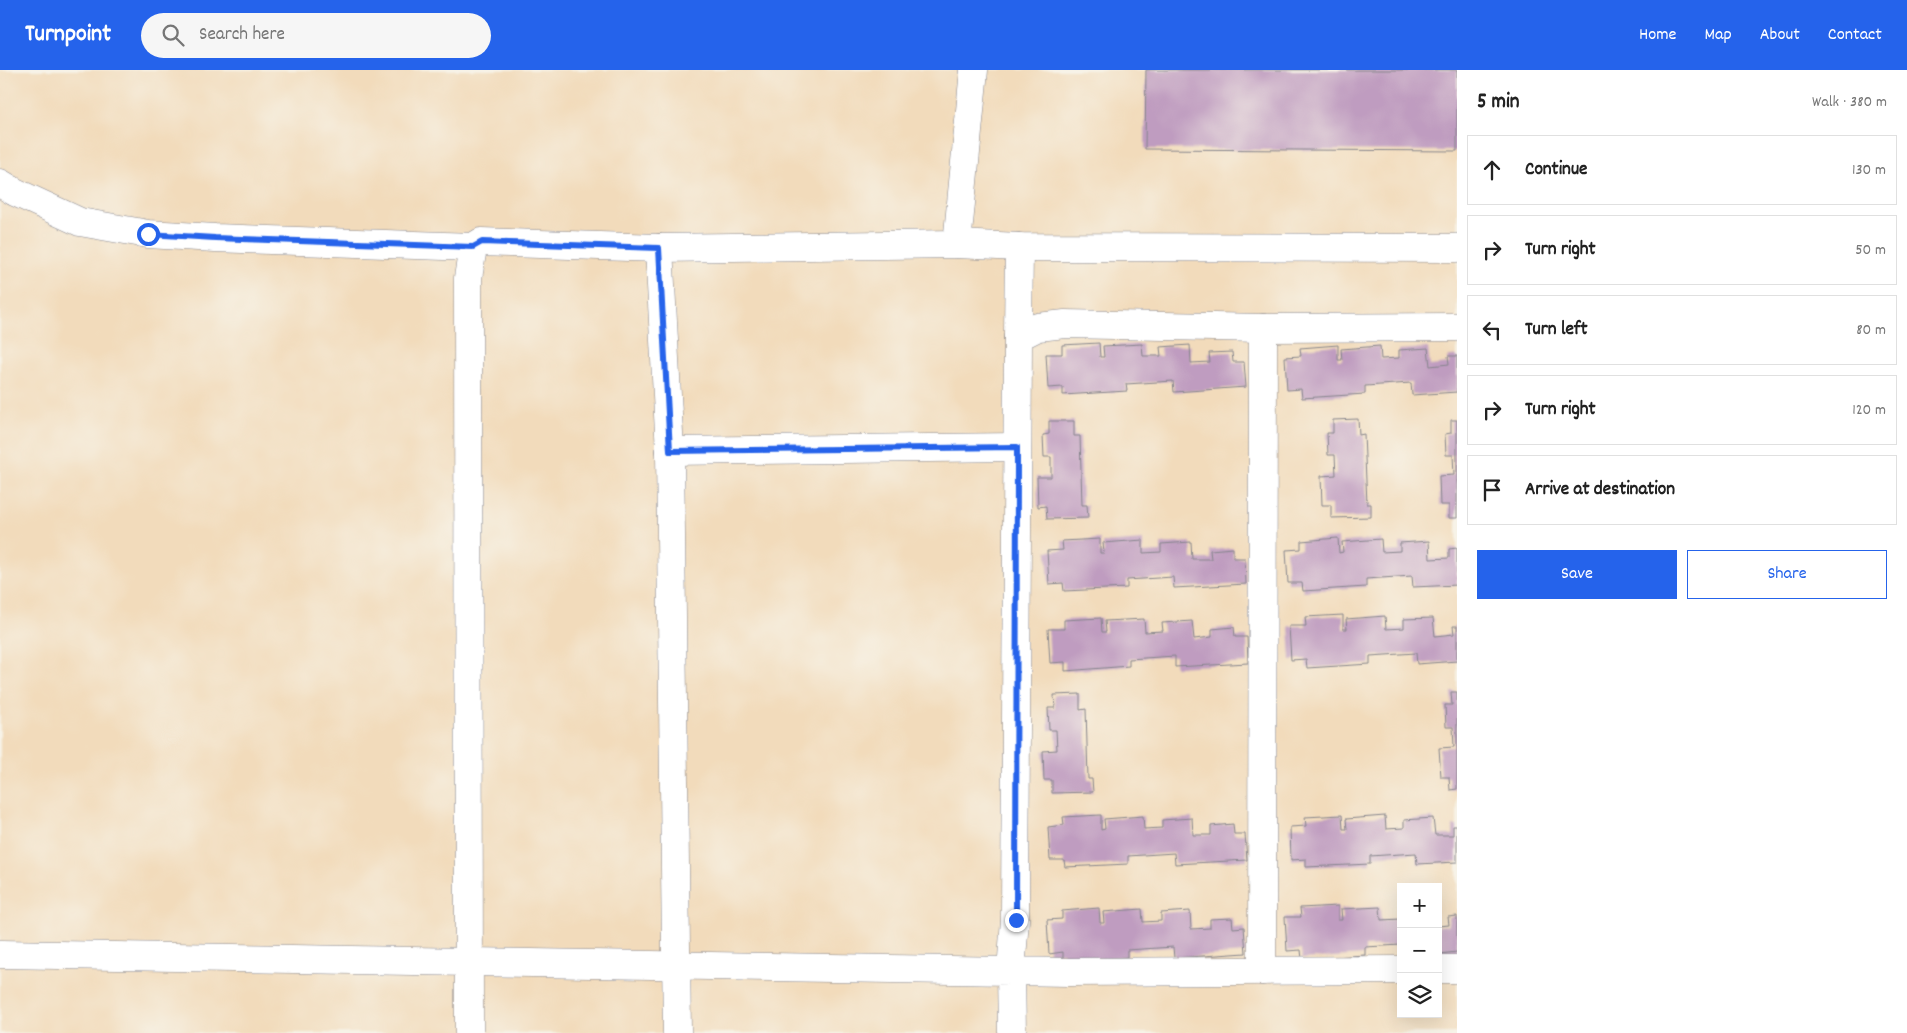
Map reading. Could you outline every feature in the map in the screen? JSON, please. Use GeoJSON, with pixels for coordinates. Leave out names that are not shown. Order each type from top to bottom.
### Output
{"type":"FeatureCollection","features":[{"type":"Feature","properties":{"kind":"street"},"geometry":{"type":"LineString","coordinates":[[957,244],[974,70]]}},
{"type":"Feature","properties":{"kind":"street"},"geometry":{"type":"LineString","coordinates":[[0,184],[80,222],[148,234],[215,238],[473,247],[482,242],[659,248],[957,244],[1018,247],[1457,248]]}},
{"type":"Feature","properties":{"kind":"street"},"geometry":{"type":"LineString","coordinates":[[469,1033],[468,278],[473,247]]}},
{"type":"Feature","properties":{"kind":"street"},"geometry":{"type":"LineString","coordinates":[[1012,1033],[1011,970],[1016,920],[1018,247]]}},
{"type":"Feature","properties":{"kind":"street"},"geometry":{"type":"LineString","coordinates":[[659,248],[670,451],[676,1033]]}},
{"type":"Feature","properties":{"kind":"street"},"geometry":{"type":"LineString","coordinates":[[1018,337],[1038,327],[1065,324],[1263,328],[1457,327]]}},
{"type":"Feature","properties":{"kind":"street"},"geometry":{"type":"LineString","coordinates":[[1262,971],[1263,328]]}},
{"type":"Feature","properties":{"kind":"street"},"geometry":{"type":"LineString","coordinates":[[670,451],[1017,447]]}},
{"type":"Feature","properties":{"kind":"street"},"geometry":{"type":"LineString","coordinates":[[0,954],[1070,972],[1397,970]]}},
{"type":"Feature","properties":{"kind":"street"},"geometry":{"type":"LineString","coordinates":[[1442,969],[1457,969]]}},
{"type":"Feature","properties":{"kind":"building"},"geometry":{"type":"Polygon","coordinates":[[[1146,70],[1457,70],[1457,151],[1145,149],[1146,70]]]}},
{"type":"Feature","properties":{"kind":"building"},"geometry":{"type":"Polygon","coordinates":[[[1099,343],[1100,357],[1104,357],[1103,346],[1142,344],[1143,356],[1161,356],[1160,347],[1190,345],[1191,363],[1210,362],[1209,353],[1232,352],[1233,362],[1244,362],[1246,387],[1174,392],[1173,381],[1126,384],[1127,391],[1063,395],[1063,387],[1048,388],[1046,354],[1062,354],[1062,345],[1099,343]]]}},
{"type":"Feature","properties":{"kind":"building"},"geometry":{"type":"Polygon","coordinates":[[[1338,345],[1338,360],[1342,360],[1341,349],[1380,346],[1381,359],[1399,358],[1399,350],[1428,348],[1430,366],[1449,364],[1448,356],[1457,356],[1457,392],[1412,395],[1411,383],[1365,386],[1365,394],[1302,398],[1301,389],[1287,390],[1285,357],[1301,356],[1300,348],[1338,345]]]}},
{"type":"Feature","properties":{"kind":"building"},"geometry":{"type":"Polygon","coordinates":[[[1358,419],[1359,435],[1364,434],[1367,504],[1371,504],[1371,517],[1331,518],[1331,505],[1322,505],[1321,476],[1336,475],[1335,455],[1328,455],[1327,433],[1333,433],[1333,420],[1358,419]]]}},
{"type":"Feature","properties":{"kind":"building"},"geometry":{"type":"Polygon","coordinates":[[[1451,420],[1457,420],[1457,518],[1449,518],[1449,505],[1440,505],[1439,476],[1454,475],[1453,455],[1446,455],[1445,434],[1451,433],[1451,420]]]}},
{"type":"Feature","properties":{"kind":"building"},"geometry":{"type":"Polygon","coordinates":[[[1049,421],[1074,421],[1074,436],[1080,436],[1082,505],[1087,505],[1088,518],[1047,519],[1046,506],[1038,507],[1037,477],[1051,477],[1051,457],[1044,457],[1043,435],[1049,434],[1049,421]]]}},
{"type":"Feature","properties":{"kind":"building"},"geometry":{"type":"Polygon","coordinates":[[[1338,538],[1339,553],[1343,552],[1342,542],[1381,539],[1382,552],[1400,551],[1400,543],[1429,541],[1430,559],[1449,558],[1449,549],[1457,548],[1457,585],[1413,587],[1412,576],[1366,579],[1366,587],[1303,591],[1302,583],[1288,583],[1286,550],[1301,549],[1301,541],[1338,538]]]}},
{"type":"Feature","properties":{"kind":"building"},"geometry":{"type":"Polygon","coordinates":[[[1100,539],[1100,553],[1104,553],[1103,543],[1143,540],[1143,553],[1161,552],[1161,544],[1191,542],[1192,559],[1211,559],[1210,550],[1233,548],[1233,558],[1245,558],[1246,584],[1174,588],[1173,577],[1127,580],[1127,588],[1064,591],[1063,583],[1049,584],[1047,551],[1063,550],[1062,541],[1100,539]]]}},
{"type":"Feature","properties":{"kind":"building"},"geometry":{"type":"Polygon","coordinates":[[[1343,615],[1343,629],[1347,629],[1346,619],[1385,616],[1386,629],[1404,628],[1404,619],[1433,618],[1435,636],[1454,634],[1453,626],[1457,626],[1457,661],[1417,664],[1416,653],[1370,656],[1370,664],[1307,668],[1306,659],[1291,660],[1289,626],[1306,626],[1305,617],[1343,615]]]}},
{"type":"Feature","properties":{"kind":"building"},"geometry":{"type":"Polygon","coordinates":[[[1101,618],[1102,632],[1106,632],[1105,621],[1144,619],[1145,632],[1163,631],[1162,623],[1192,621],[1194,639],[1212,637],[1212,629],[1234,627],[1235,637],[1247,637],[1248,663],[1175,667],[1175,656],[1129,659],[1129,666],[1065,671],[1065,662],[1050,663],[1048,629],[1064,629],[1064,620],[1101,618]]]}},
{"type":"Feature","properties":{"kind":"building"},"geometry":{"type":"Polygon","coordinates":[[[1451,692],[1457,692],[1457,789],[1450,790],[1449,777],[1441,777],[1439,748],[1454,747],[1453,727],[1446,727],[1445,705],[1452,705],[1451,692]]]}},
{"type":"Feature","properties":{"kind":"building"},"geometry":{"type":"Polygon","coordinates":[[[1080,694],[1080,710],[1086,709],[1088,779],[1092,779],[1093,792],[1052,793],[1052,780],[1044,780],[1043,751],[1057,750],[1056,730],[1049,730],[1048,708],[1055,708],[1054,695],[1080,694]]]}},
{"type":"Feature","properties":{"kind":"building"},"geometry":{"type":"Polygon","coordinates":[[[1101,815],[1101,830],[1105,829],[1104,819],[1143,816],[1144,829],[1162,828],[1162,820],[1192,818],[1193,835],[1211,835],[1211,826],[1233,824],[1234,834],[1245,834],[1247,860],[1175,864],[1174,853],[1128,856],[1128,864],[1065,867],[1064,860],[1050,860],[1048,827],[1064,825],[1063,817],[1101,815]]]}},
{"type":"Feature","properties":{"kind":"building"},"geometry":{"type":"Polygon","coordinates":[[[1342,815],[1343,829],[1347,829],[1346,819],[1385,816],[1386,829],[1404,828],[1404,820],[1433,818],[1435,835],[1453,835],[1453,826],[1457,826],[1457,862],[1417,864],[1416,853],[1370,856],[1370,864],[1306,867],[1306,859],[1291,860],[1290,827],[1306,826],[1305,817],[1342,815]]]}},
{"type":"Feature","properties":{"kind":"building"},"geometry":{"type":"Polygon","coordinates":[[[1338,906],[1338,920],[1342,920],[1341,909],[1380,907],[1381,920],[1397,919],[1397,945],[1365,947],[1365,955],[1302,959],[1301,950],[1287,951],[1285,917],[1301,917],[1300,908],[1338,906]]]}},
{"type":"Feature","properties":{"kind":"building"},"geometry":{"type":"Polygon","coordinates":[[[1099,908],[1100,923],[1104,923],[1103,912],[1142,909],[1143,922],[1161,921],[1161,913],[1190,911],[1191,929],[1210,928],[1210,919],[1232,918],[1233,928],[1244,927],[1246,953],[1174,958],[1173,947],[1127,950],[1127,957],[1063,961],[1063,952],[1049,954],[1047,920],[1062,919],[1062,911],[1099,908]]]}},
{"type":"Feature","properties":{"kind":"building"},"geometry":{"type":"Polygon","coordinates":[[[1457,916],[1457,952],[1442,954],[1442,926],[1449,925],[1448,917],[1457,916]]]}},
{"type":"Feature","properties":{"kind":"route"},"geometry":{"type":"LineString","coordinates":[[148,234],[473,247],[482,242],[659,248],[670,451],[1017,447],[1016,920]]}}]}
